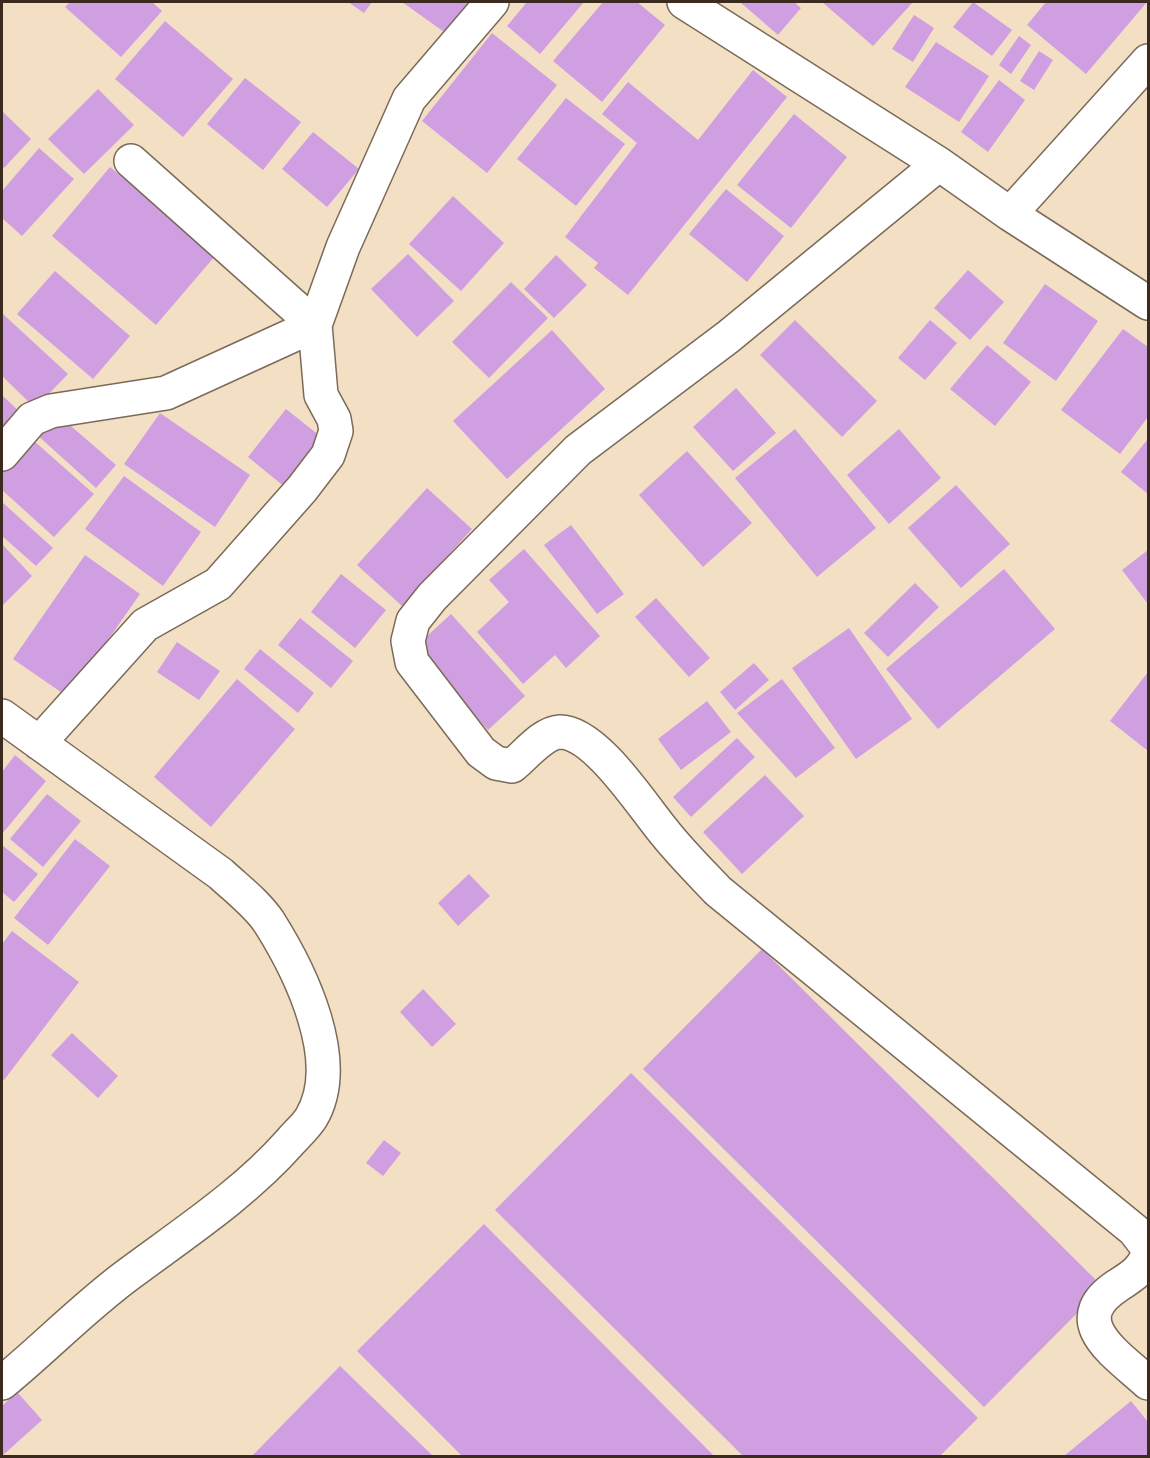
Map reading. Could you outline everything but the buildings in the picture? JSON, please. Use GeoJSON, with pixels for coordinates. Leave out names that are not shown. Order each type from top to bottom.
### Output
{"type":"FeatureCollection","features":[{"type":"Feature","properties":{"kind":"street"},"geometry":{"type":"LineString","coordinates":[[39,743],[145,625],[218,584],[302,489],[327,455],[336,431],[334,419],[321,395],[315,325],[343,247],[409,99],[492,2]]}},
{"type":"Feature","properties":{"kind":"street"},"geometry":{"type":"LineString","coordinates":[[684,2],[939,164],[1010,214],[1149,303]]}},
{"type":"Feature","properties":{"kind":"street"},"geometry":{"type":"LineString","coordinates":[[1010,214],[1149,61]]}},
{"type":"Feature","properties":{"kind":"street"},"geometry":{"type":"LineString","coordinates":[[131,161],[315,325]]}},
{"type":"Feature","properties":{"kind":"street"},"geometry":{"type":"LineString","coordinates":[[939,164],[728,337],[578,450],[432,597],[413,621],[408,641],[412,662],[481,752],[496,763],[512,766],[546,736],[559,732],[575,735],[589,746],[604,759],[666,835],[718,891],[1134,1230],[1149,1248]]}},
{"type":"Feature","properties":{"kind":"street"},"geometry":{"type":"LineString","coordinates":[[2,454],[32,419],[51,411],[166,393],[315,325]]}},
{"type":"Feature","properties":{"kind":"street"},"geometry":{"type":"LineString","coordinates":[[2,716],[221,874],[268,921],[316,1016],[323,1049],[321,1087],[312,1117],[271,1163],[220,1206],[112,1286],[2,1383]]}},
{"type":"Feature","properties":{"kind":"street"},"geometry":{"type":"LineString","coordinates":[[1149,1254],[1138,1273],[1102,1297],[1093,1317],[1095,1329],[1101,1338],[1149,1383]]}}]}
